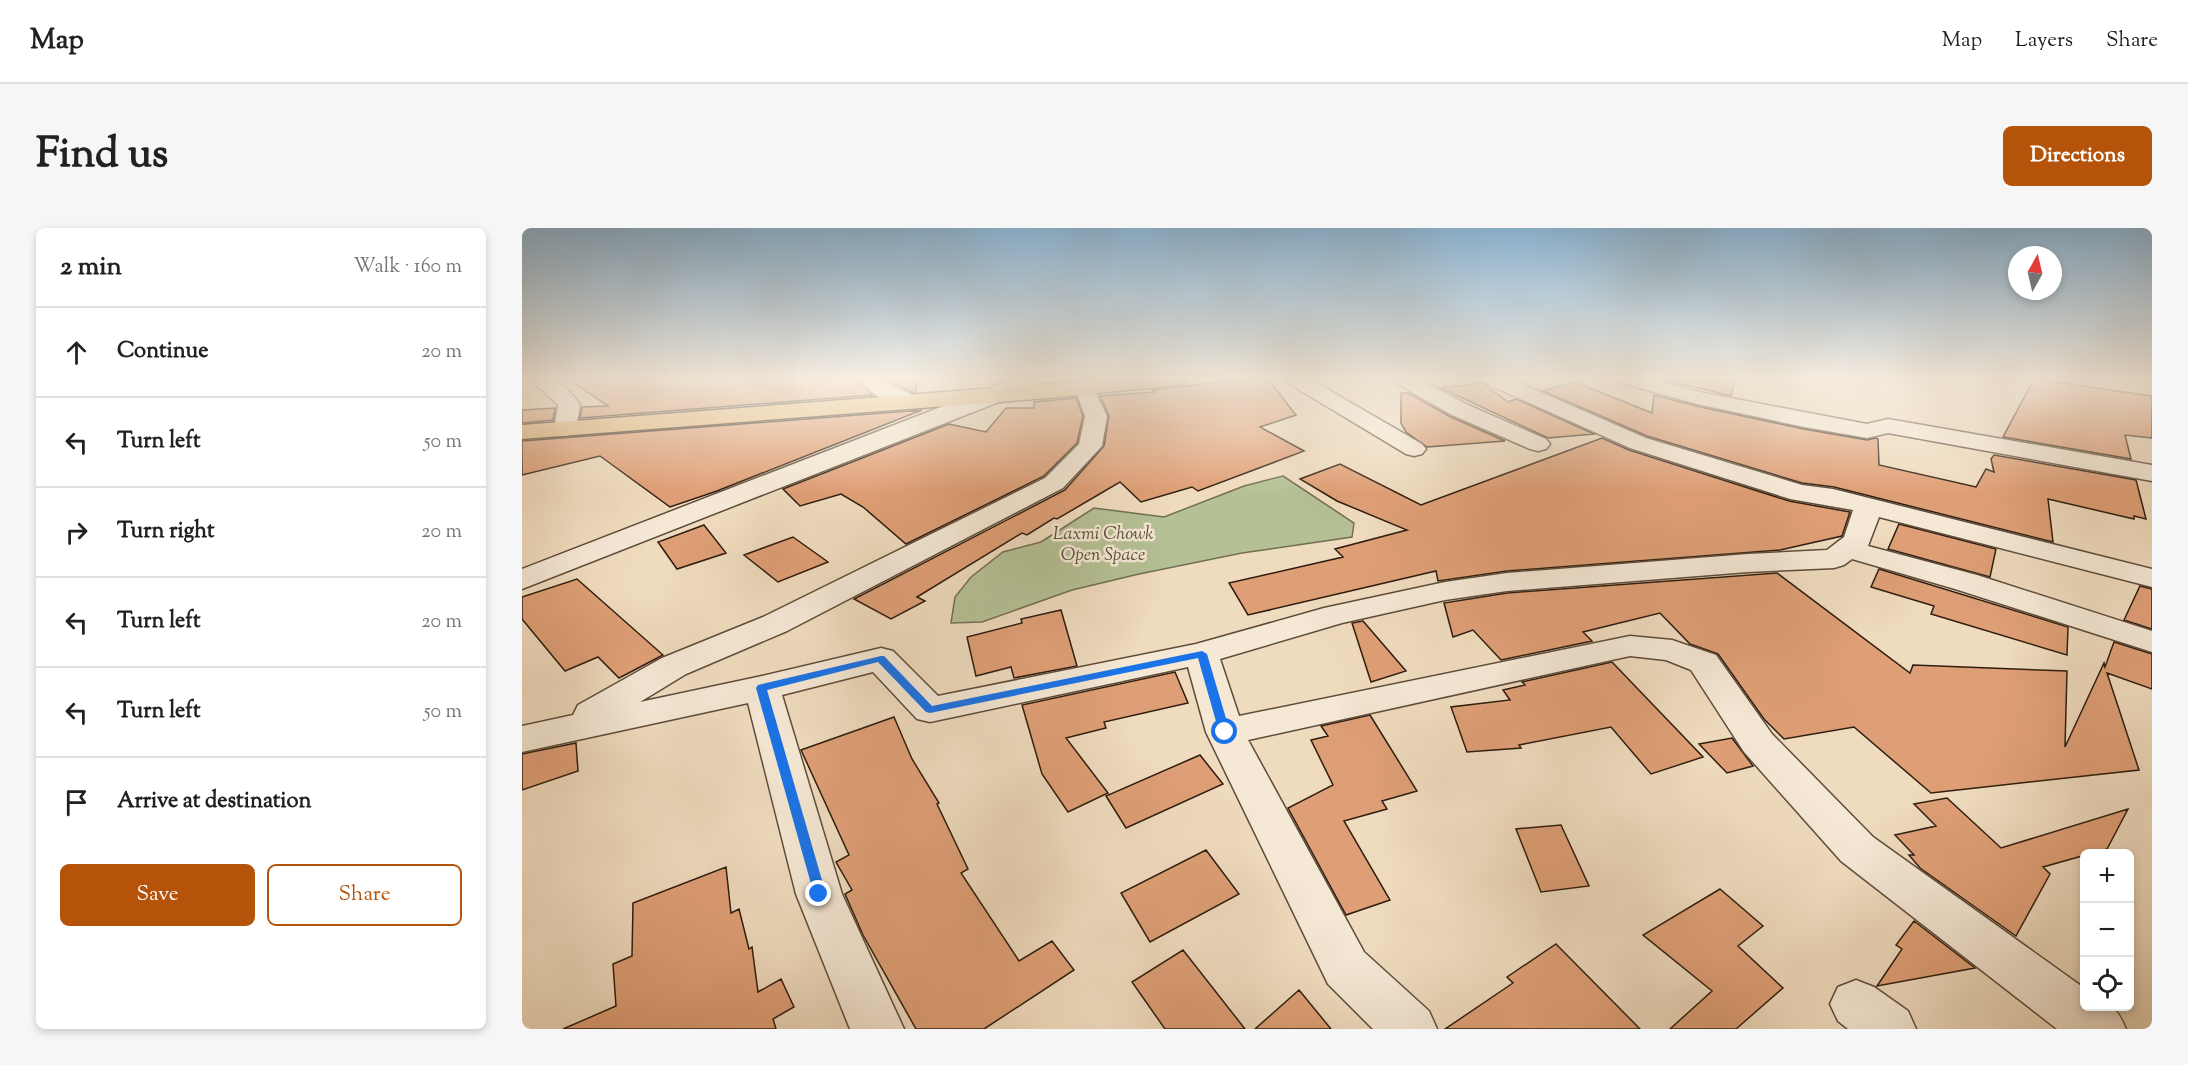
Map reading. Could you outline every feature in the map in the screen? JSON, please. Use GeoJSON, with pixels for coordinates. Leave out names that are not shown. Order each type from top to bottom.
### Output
{"type":"FeatureCollection","features":[{"type":"Feature","properties":{"kind":"main road"},"geometry":{"type":"LineString","coordinates":[[522,432],[720,416]]}},
{"type":"Feature","properties":{"kind":"street"},"geometry":{"type":"LineString","coordinates":[[565,429],[567,416]]}},
{"type":"Feature","properties":{"kind":"street"},"geometry":{"type":"LineString","coordinates":[[522,580],[941,416]]}},
{"type":"Feature","properties":{"kind":"street"},"geometry":{"type":"LineString","coordinates":[[566,728],[674,666],[775,624],[1054,483],[1090,446],[1096,416]]}},
{"type":"Feature","properties":{"kind":"street"},"geometry":{"type":"LineString","coordinates":[[1359,416],[1414,449]]}},
{"type":"Feature","properties":{"kind":"street"},"geometry":{"type":"LineString","coordinates":[[1475,416],[1538,444]]}},
{"type":"Feature","properties":{"kind":"street"},"geometry":{"type":"LineString","coordinates":[[1577,416],[1638,443],[1798,493],[1833,497],[2152,578]]}},
{"type":"Feature","properties":{"kind":"street"},"geometry":{"type":"LineString","coordinates":[[1786,416],[1868,431],[1888,426],[2152,473]]}},
{"type":"Feature","properties":{"kind":"street"},"geometry":{"type":"LineString","coordinates":[[522,739],[762,688],[881,659],[930,710],[1202,654],[1335,615],[1445,591],[1507,582],[1748,563],[1834,559],[1857,541],[1869,507]]}},
{"type":"Feature","properties":{"kind":"street"},"geometry":{"type":"LineString","coordinates":[[1847,549],[1966,582],[2152,642]]}},
{"type":"Feature","properties":{"kind":"street"},"geometry":{"type":"LineString","coordinates":[[1225,732],[1630,646],[1672,650],[1704,663],[1758,743],[1857,849],[2099,1029]]}},
{"type":"Feature","properties":{"kind":"street"},"geometry":{"type":"LineString","coordinates":[[1202,654],[1225,732],[1346,968],[1410,1029]]}},
{"type":"Feature","properties":{"kind":"street"},"geometry":{"type":"LineString","coordinates":[[762,688],[819,894],[877,1029]]}},
{"type":"Feature","properties":{"kind":"green space","name":"Laxmi Chowk Open Space"},"geometry":{"type":"Polygon","coordinates":[[[1283,476],[1354,523],[1352,537],[1242,553],[1139,574],[1072,590],[982,622],[951,623],[955,597],[971,577],[1003,552],[1041,542],[1094,508],[1164,517],[1244,486],[1283,476]]]}},
{"type":"Feature","properties":{"kind":"building"},"geometry":{"type":"Polygon","coordinates":[[[522,416],[554,416],[553,420],[522,423],[522,416]]]}},
{"type":"Feature","properties":{"kind":"building"},"geometry":{"type":"Polygon","coordinates":[[[840,416],[906,416],[717,491],[670,507],[600,456],[522,475],[522,441],[840,416]]]}},
{"type":"Feature","properties":{"kind":"building"},"geometry":{"type":"Polygon","coordinates":[[[999,416],[1083,416],[1077,443],[1044,476],[906,544],[863,507],[841,494],[800,506],[783,489],[949,424],[986,432],[999,416]]]}},
{"type":"Feature","properties":{"kind":"building"},"geometry":{"type":"Polygon","coordinates":[[[1109,416],[1292,416],[1260,427],[1304,451],[1198,491],[1192,487],[1141,502],[1120,482],[1027,535],[1022,533],[917,597],[925,601],[891,619],[854,599],[1065,490],[1104,446],[1109,416]]]}},
{"type":"Feature","properties":{"kind":"building"},"geometry":{"type":"Polygon","coordinates":[[[1401,416],[1450,416],[1505,441],[1427,447],[1406,432],[1401,423],[1401,416]]]}},
{"type":"Feature","properties":{"kind":"building"},"geometry":{"type":"Polygon","coordinates":[[[1502,416],[1555,416],[1594,434],[1548,438],[1502,416]]]}},
{"type":"Feature","properties":{"kind":"building"},"geometry":{"type":"Polygon","coordinates":[[[1602,416],[1745,416],[1867,440],[1876,438],[1878,439],[1879,465],[1976,487],[1986,469],[1994,472],[1991,459],[1994,455],[2136,480],[2146,519],[2134,516],[2134,519],[2048,499],[2053,542],[1834,487],[1802,483],[1647,436],[1602,416]]]}},
{"type":"Feature","properties":{"kind":"building"},"geometry":{"type":"Polygon","coordinates":[[[2014,416],[2152,416],[2152,438],[2125,435],[2131,459],[2003,437],[2014,416]]]}},
{"type":"Feature","properties":{"kind":"building"},"geometry":{"type":"Polygon","coordinates":[[[1602,438],[1629,450],[1789,501],[1850,512],[1842,536],[1780,550],[1507,571],[1438,581],[1436,571],[1248,615],[1229,583],[1343,557],[1335,549],[1407,530],[1337,501],[1300,479],[1340,464],[1421,505],[1602,438]]]}},
{"type":"Feature","properties":{"kind":"building"},"geometry":{"type":"Polygon","coordinates":[[[1899,524],[1996,549],[1990,577],[1888,549],[1899,524]]]}},
{"type":"Feature","properties":{"kind":"building"},"geometry":{"type":"Polygon","coordinates":[[[704,525],[726,553],[677,569],[658,542],[704,525]]]}},
{"type":"Feature","properties":{"kind":"building"},"geometry":{"type":"Polygon","coordinates":[[[793,537],[828,562],[778,582],[744,555],[793,537]]]}},
{"type":"Feature","properties":{"kind":"building"},"geometry":{"type":"Polygon","coordinates":[[[1879,569],[2068,627],[2067,655],[1931,614],[1934,606],[1871,587],[1879,569]]]}},
{"type":"Feature","properties":{"kind":"building"},"geometry":{"type":"Polygon","coordinates":[[[1777,573],[1910,673],[1913,665],[2067,671],[2065,747],[2104,663],[2105,667],[2114,642],[2152,654],[2152,689],[2107,673],[2139,770],[1931,793],[1854,727],[1784,739],[1764,719],[1718,654],[1690,644],[1660,613],[1583,632],[1592,641],[1501,660],[1473,630],[1453,637],[1444,603],[1507,593],[1777,573]]]}},
{"type":"Feature","properties":{"kind":"building"},"geometry":{"type":"Polygon","coordinates":[[[577,579],[663,655],[619,678],[598,657],[565,671],[522,619],[522,597],[577,579]]]}},
{"type":"Feature","properties":{"kind":"building"},"geometry":{"type":"Polygon","coordinates":[[[2140,586],[2152,589],[2152,629],[2124,620],[2140,586]]]}},
{"type":"Feature","properties":{"kind":"building"},"geometry":{"type":"Polygon","coordinates":[[[1061,610],[1077,666],[1014,678],[1011,667],[976,676],[967,637],[1022,623],[1021,619],[1061,610]]]}},
{"type":"Feature","properties":{"kind":"building"},"geometry":{"type":"Polygon","coordinates":[[[1363,621],[1406,671],[1371,682],[1352,623],[1363,621]]]}},
{"type":"Feature","properties":{"kind":"building"},"geometry":{"type":"Polygon","coordinates":[[[1612,662],[1703,757],[1651,774],[1611,727],[1519,745],[1521,748],[1467,752],[1451,707],[1510,700],[1503,690],[1525,685],[1522,682],[1612,662]]]}},
{"type":"Feature","properties":{"kind":"building"},"geometry":{"type":"Polygon","coordinates":[[[1175,672],[1188,703],[1104,722],[1106,728],[1066,738],[1108,793],[1068,812],[1042,774],[1022,705],[1175,672]]]}},
{"type":"Feature","properties":{"kind":"building"},"geometry":{"type":"Polygon","coordinates":[[[1370,715],[1417,791],[1382,801],[1387,809],[1344,821],[1390,900],[1346,915],[1288,808],[1333,785],[1311,740],[1328,736],[1321,726],[1370,715]]]}},
{"type":"Feature","properties":{"kind":"building"},"geometry":{"type":"Polygon","coordinates":[[[894,717],[912,759],[939,803],[937,804],[968,869],[961,873],[1019,961],[1052,941],[1074,970],[984,1029],[916,1029],[863,935],[845,894],[852,890],[836,862],[849,855],[801,750],[894,717]]]}},
{"type":"Feature","properties":{"kind":"building"},"geometry":{"type":"Polygon","coordinates":[[[1732,738],[1753,766],[1727,773],[1699,744],[1732,738]]]}},
{"type":"Feature","properties":{"kind":"building"},"geometry":{"type":"Polygon","coordinates":[[[576,743],[578,771],[522,790],[522,754],[576,743]]]}},
{"type":"Feature","properties":{"kind":"building"},"geometry":{"type":"Polygon","coordinates":[[[1200,755],[1223,784],[1126,828],[1106,796],[1200,755]]]}},
{"type":"Feature","properties":{"kind":"building"},"geometry":{"type":"Polygon","coordinates":[[[1947,798],[2001,848],[2128,809],[2107,849],[2080,849],[2080,857],[2043,867],[2050,874],[2016,936],[1920,868],[1909,855],[1914,855],[1895,835],[1936,826],[1914,804],[1947,798]]]}},
{"type":"Feature","properties":{"kind":"building"},"geometry":{"type":"Polygon","coordinates":[[[1561,825],[1589,886],[1541,892],[1516,829],[1561,825]]]}},
{"type":"Feature","properties":{"kind":"building"},"geometry":{"type":"Polygon","coordinates":[[[1206,850],[1239,894],[1150,942],[1121,893],[1206,850]]]}},
{"type":"Feature","properties":{"kind":"building"},"geometry":{"type":"Polygon","coordinates":[[[726,867],[731,913],[739,909],[749,949],[752,947],[758,992],[781,979],[794,1007],[773,1019],[776,1029],[563,1029],[616,1006],[613,964],[632,956],[633,903],[726,867]]]}},
{"type":"Feature","properties":{"kind":"building"},"geometry":{"type":"Polygon","coordinates":[[[1720,889],[1763,926],[1738,946],[1783,988],[1736,1029],[1670,1029],[1712,991],[1643,935],[1720,889]]]}},
{"type":"Feature","properties":{"kind":"building"},"geometry":{"type":"Polygon","coordinates":[[[1914,921],[1975,968],[1877,986],[1902,949],[1896,945],[1914,921]]]}},
{"type":"Feature","properties":{"kind":"building"},"geometry":{"type":"Polygon","coordinates":[[[1556,944],[1640,1029],[1445,1029],[1513,983],[1507,977],[1556,944]]]}},
{"type":"Feature","properties":{"kind":"building"},"geometry":{"type":"Polygon","coordinates":[[[1183,950],[1245,1029],[1165,1029],[1132,982],[1183,950]]]}},
{"type":"Feature","properties":{"kind":"building"},"geometry":{"type":"Polygon","coordinates":[[[1299,990],[1331,1029],[1255,1029],[1299,990]]]}},
{"type":"Feature","properties":{"kind":"route"},"geometry":{"type":"LineString","coordinates":[[819,894],[762,688],[881,659],[930,710],[1202,654],[1225,732]]}}]}
